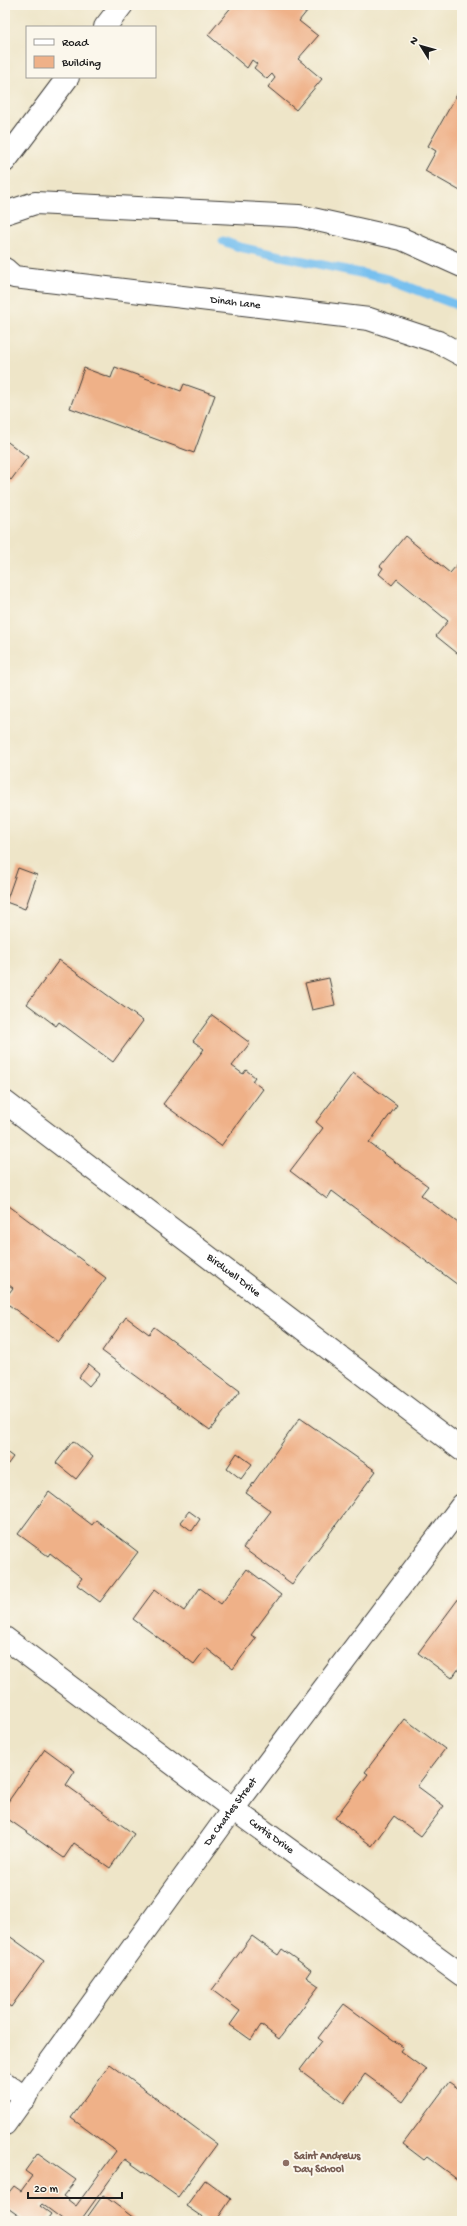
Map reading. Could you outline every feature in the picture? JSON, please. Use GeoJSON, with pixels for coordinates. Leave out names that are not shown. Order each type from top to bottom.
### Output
{"type":"FeatureCollection","features":[{"type":"Feature","properties":{"kind":"street"},"geometry":{"type":"LineString","coordinates":[[106,26],[122,5]]}},
{"type":"Feature","properties":{"kind":"street"},"geometry":{"type":"LineString","coordinates":[[5,161],[67,78]]}},
{"type":"Feature","properties":{"kind":"street"},"geometry":{"type":"LineString","coordinates":[[5,213],[35,203],[299,216],[402,239],[462,266]]}},
{"type":"Feature","properties":{"kind":"street","name":"Dinah Lane"},"geometry":{"type":"LineString","coordinates":[[5,269],[14,277],[369,318],[438,342],[462,355]]}},
{"type":"Feature","properties":{"kind":"street","name":"Birdwell Drive"},"geometry":{"type":"LineString","coordinates":[[5,1102],[462,1450]]}},
{"type":"Feature","properties":{"kind":"street","name":"De Charles Street"},"geometry":{"type":"LineString","coordinates":[[5,2124],[234,1810],[462,1506]]}},
{"type":"Feature","properties":{"kind":"street","name":"Curtis Drive"},"geometry":{"type":"LineString","coordinates":[[5,1638],[234,1810],[462,1975]]}},
{"type":"Feature","properties":{"kind":"street"},"geometry":{"type":"LineString","coordinates":[[5,2083],[25,2098]]}},
{"type":"Feature","properties":{"kind":"building"},"geometry":{"type":"Polygon","coordinates":[[[233,5],[312,5],[299,21],[318,36],[298,59],[322,79],[296,110],[268,87],[275,78],[272,74],[267,79],[254,68],[257,64],[252,60],[247,68],[208,35],[233,5]]]}},
{"type":"Feature","properties":{"kind":"building"},"geometry":{"type":"Polygon","coordinates":[[[459,91],[462,92],[462,192],[425,171],[436,151],[428,146],[459,91]]]}},
{"type":"Feature","properties":{"kind":"building"},"geometry":{"type":"Polygon","coordinates":[[[115,367],[181,391],[184,384],[215,395],[194,453],[70,408],[84,368],[111,378],[115,367]]]}},
{"type":"Feature","properties":{"kind":"building"},"geometry":{"type":"Polygon","coordinates":[[[5,440],[28,457],[11,480],[5,475],[5,440]]]}},
{"type":"Feature","properties":{"kind":"building"},"geometry":{"type":"Polygon","coordinates":[[[405,536],[450,573],[462,559],[462,657],[436,636],[448,621],[397,579],[392,585],[379,574],[383,568],[380,566],[405,536]]]}},
{"type":"Feature","properties":{"kind":"building"},"geometry":{"type":"Polygon","coordinates":[[[18,868],[37,875],[25,909],[6,902],[18,868]]]}},
{"type":"Feature","properties":{"kind":"building"},"geometry":{"type":"Polygon","coordinates":[[[59,960],[143,1021],[113,1062],[59,1022],[56,1026],[27,1004],[59,960]]]}},
{"type":"Feature","properties":{"kind":"building"},"geometry":{"type":"Polygon","coordinates":[[[329,978],[335,1005],[312,1010],[305,983],[329,978]]]}},
{"type":"Feature","properties":{"kind":"building"},"geometry":{"type":"Polygon","coordinates":[[[212,1015],[250,1043],[232,1066],[243,1074],[246,1070],[255,1077],[252,1081],[263,1089],[221,1146],[163,1104],[204,1049],[193,1041],[212,1015]]]}},
{"type":"Feature","properties":{"kind":"building"},"geometry":{"type":"Polygon","coordinates":[[[353,1073],[397,1105],[369,1143],[428,1186],[421,1195],[462,1226],[462,1288],[332,1191],[327,1199],[290,1171],[323,1128],[316,1122],[353,1073]]]}},
{"type":"Feature","properties":{"kind":"building"},"geometry":{"type":"Polygon","coordinates":[[[5,1203],[106,1278],[59,1342],[5,1302],[5,1298],[13,1288],[5,1282],[5,1203]]]}},
{"type":"Feature","properties":{"kind":"building"},"geometry":{"type":"Polygon","coordinates":[[[126,1317],[149,1334],[154,1327],[240,1391],[210,1430],[102,1351],[126,1317]]]}},
{"type":"Feature","properties":{"kind":"building"},"geometry":{"type":"Polygon","coordinates":[[[89,1364],[100,1373],[89,1386],[79,1377],[89,1364]]]}},
{"type":"Feature","properties":{"kind":"building"},"geometry":{"type":"Polygon","coordinates":[[[300,1418],[376,1471],[292,1584],[243,1548],[271,1511],[246,1493],[300,1418]]]}},
{"type":"Feature","properties":{"kind":"building"},"geometry":{"type":"Polygon","coordinates":[[[73,1441],[93,1457],[76,1479],[56,1463],[73,1441]]]}},
{"type":"Feature","properties":{"kind":"building"},"geometry":{"type":"Polygon","coordinates":[[[5,1451],[13,1457],[5,1468],[5,1451]]]}},
{"type":"Feature","properties":{"kind":"building"},"geometry":{"type":"Polygon","coordinates":[[[237,1453],[252,1464],[241,1479],[227,1468],[237,1453]]]}},
{"type":"Feature","properties":{"kind":"building"},"geometry":{"type":"Polygon","coordinates":[[[49,1492],[92,1525],[96,1520],[138,1552],[100,1602],[77,1585],[82,1578],[50,1553],[48,1556],[18,1534],[49,1492]]]}},
{"type":"Feature","properties":{"kind":"building"},"geometry":{"type":"Polygon","coordinates":[[[189,1511],[200,1519],[192,1531],[180,1522],[189,1511]]]}},
{"type":"Feature","properties":{"kind":"building"},"geometry":{"type":"Polygon","coordinates":[[[247,1569],[281,1595],[251,1635],[256,1638],[233,1669],[206,1648],[194,1664],[133,1619],[155,1589],[184,1611],[200,1588],[221,1604],[247,1569]]]}},
{"type":"Feature","properties":{"kind":"building"},"geometry":{"type":"Polygon","coordinates":[[[462,1594],[462,1664],[452,1678],[418,1653],[462,1594]]]}},
{"type":"Feature","properties":{"kind":"building"},"geometry":{"type":"Polygon","coordinates":[[[405,1719],[445,1749],[417,1786],[444,1806],[421,1836],[394,1816],[372,1846],[335,1818],[368,1774],[365,1772],[405,1719]]]}},
{"type":"Feature","properties":{"kind":"building"},"geometry":{"type":"Polygon","coordinates":[[[45,1749],[75,1771],[66,1785],[134,1834],[110,1868],[74,1843],[64,1858],[5,1817],[5,1806],[45,1749]]]}},
{"type":"Feature","properties":{"kind":"building"},"geometry":{"type":"Polygon","coordinates":[[[5,1933],[44,1961],[11,2007],[5,2003],[5,1933]]]}},
{"type":"Feature","properties":{"kind":"building"},"geometry":{"type":"Polygon","coordinates":[[[252,1936],[278,1955],[282,1949],[311,1970],[306,1977],[319,1986],[279,2039],[261,2025],[251,2040],[230,2025],[240,2011],[212,1990],[252,1936]]]}},
{"type":"Feature","properties":{"kind":"building"},"geometry":{"type":"Polygon","coordinates":[[[344,2004],[403,2047],[400,2051],[426,2070],[403,2102],[365,2074],[344,2103],[300,2070],[322,2041],[318,2038],[344,2004]]]}},
{"type":"Feature","properties":{"kind":"building"},"geometry":{"type":"Polygon","coordinates":[[[110,2064],[217,2144],[178,2197],[125,2159],[83,2217],[86,2219],[103,2195],[138,2221],[65,2221],[42,2204],[40,2206],[51,2214],[46,2221],[26,2221],[5,2206],[5,2197],[14,2186],[21,2191],[32,2176],[25,2171],[38,2153],[76,2180],[63,2196],[76,2206],[116,2151],[71,2118],[110,2064]]]}},
{"type":"Feature","properties":{"kind":"building"},"geometry":{"type":"Polygon","coordinates":[[[449,2082],[462,2091],[462,2183],[427,2157],[424,2160],[403,2144],[449,2082]]]}},
{"type":"Feature","properties":{"kind":"building"},"geometry":{"type":"Polygon","coordinates":[[[205,2180],[231,2199],[216,2221],[208,2221],[186,2206],[205,2180]]]}},
{"type":"Feature","properties":{"kind":"waterway"},"geometry":{"type":"LineString","coordinates":[[223,241],[239,247],[388,279],[462,307]]}},
{"type":"Feature","properties":{"kind":"place","name":"Saint Andrews Day School"},"geometry":{"type":"Point","coordinates":[286,2163]}}]}
